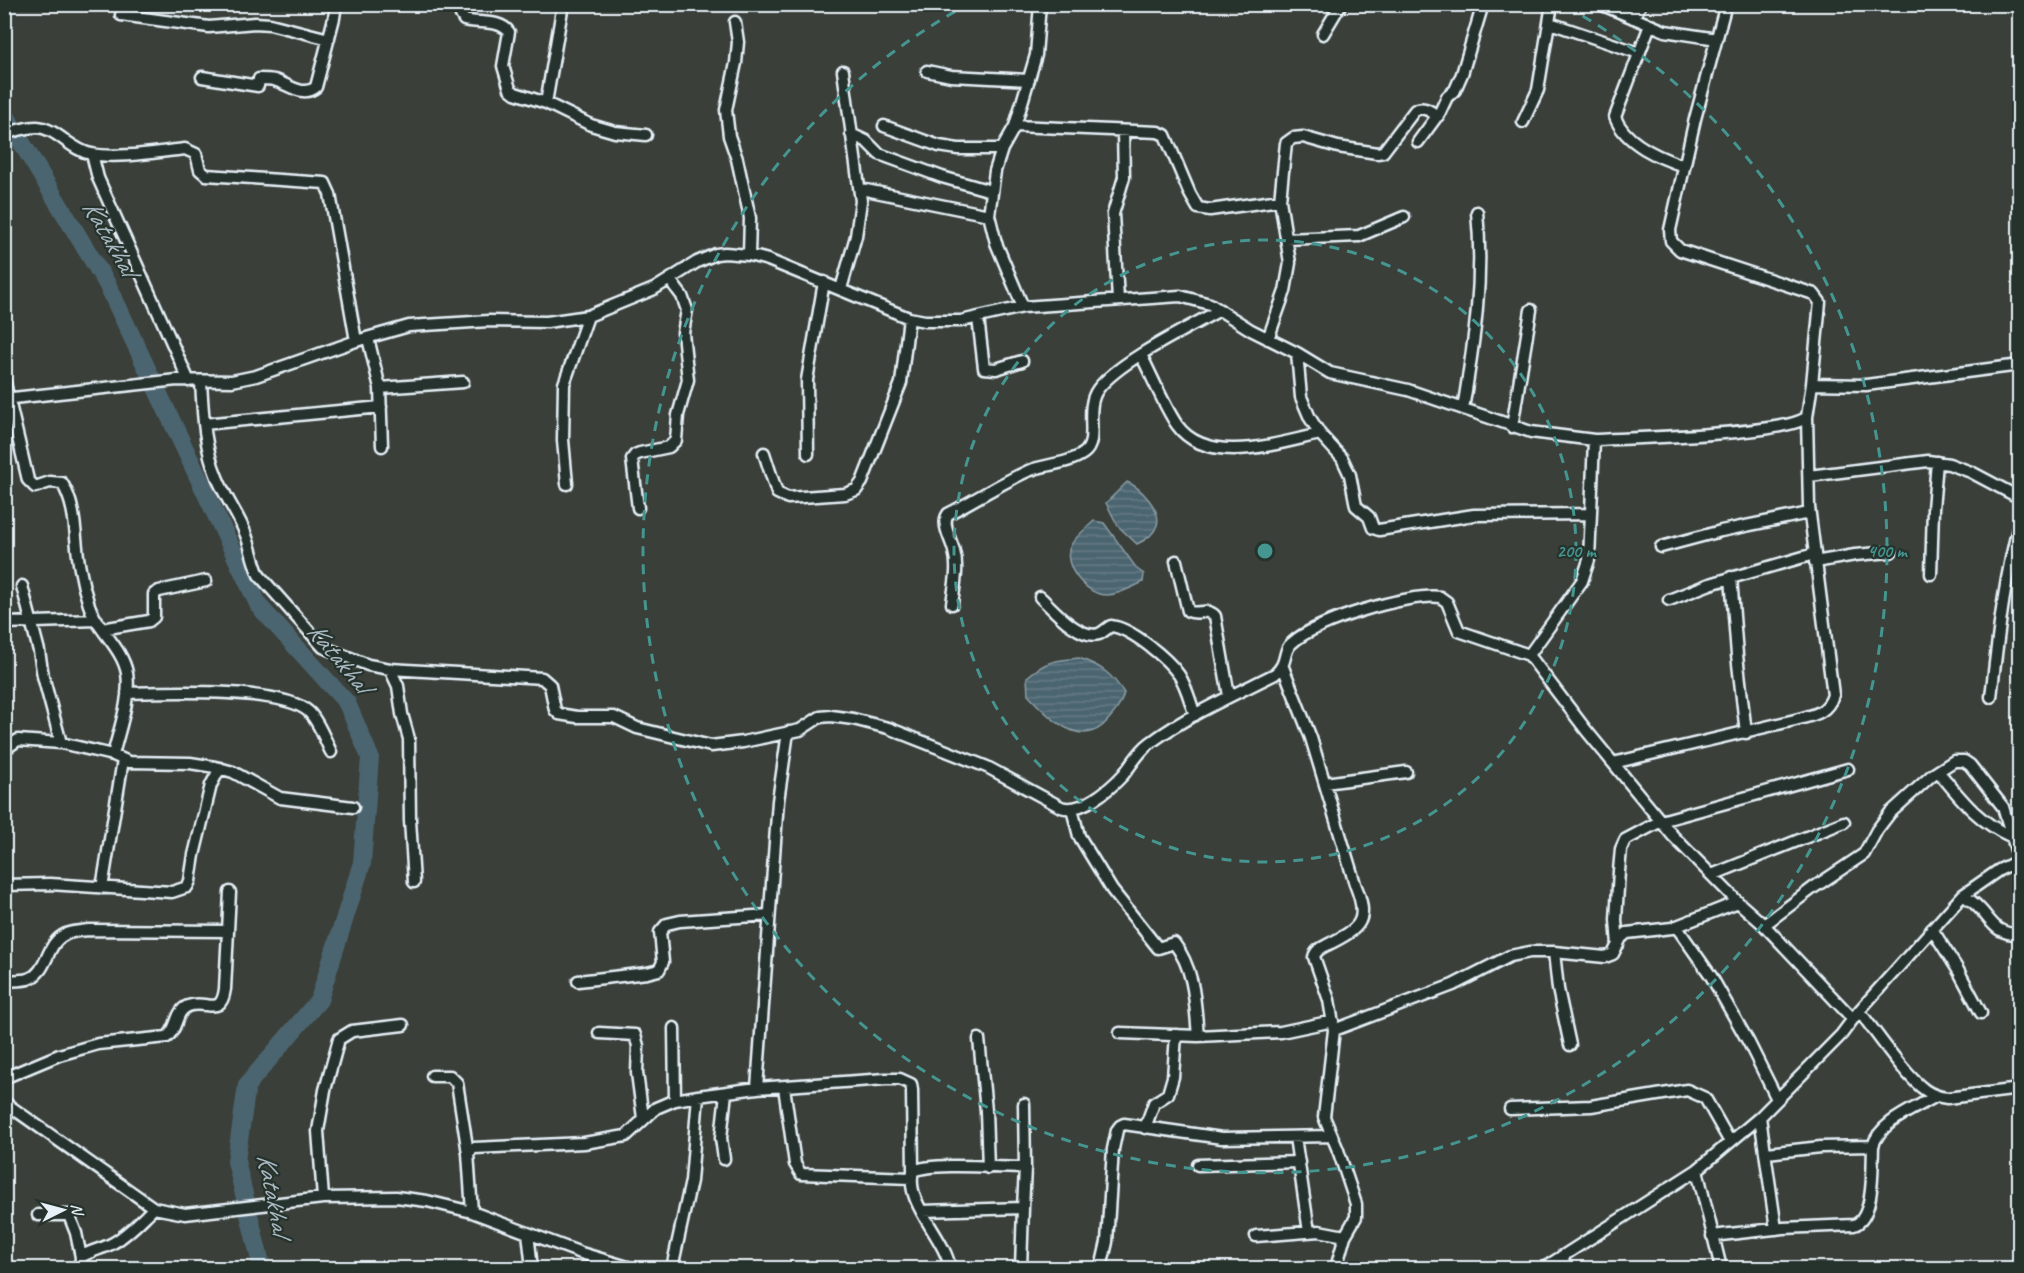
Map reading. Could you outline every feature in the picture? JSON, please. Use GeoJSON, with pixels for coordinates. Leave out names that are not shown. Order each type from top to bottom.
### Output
{"type":"FeatureCollection","features":[{"type":"Feature","properties":{"kind":"street"},"geometry":{"type":"LineString","coordinates":[[202,77],[258,86],[259,79],[272,80],[304,92],[311,92],[316,87],[336,4]]}},
{"type":"Feature","properties":{"kind":"street"},"geometry":{"type":"LineString","coordinates":[[460,4],[464,21],[498,24],[509,32],[503,66],[510,89],[515,93],[546,103],[591,125],[615,132],[646,135]]}},
{"type":"Feature","properties":{"kind":"street"},"geometry":{"type":"LineString","coordinates":[[546,103],[563,4]]}},
{"type":"Feature","properties":{"kind":"street"},"geometry":{"type":"LineString","coordinates":[[1023,307],[996,243],[989,215],[991,190],[1002,149],[1015,126],[1036,55],[1040,4]]}},
{"type":"Feature","properties":{"kind":"street"},"geometry":{"type":"LineString","coordinates":[[1323,34],[1341,4]]}},
{"type":"Feature","properties":{"kind":"street"},"geometry":{"type":"LineString","coordinates":[[1418,142],[1438,116],[1447,96],[1455,90],[1483,4]]}},
{"type":"Feature","properties":{"kind":"street"},"geometry":{"type":"LineString","coordinates":[[1523,122],[1538,90],[1552,4]]}},
{"type":"Feature","properties":{"kind":"street"},"geometry":{"type":"LineString","coordinates":[[1600,4],[1665,31],[1717,39]]}},
{"type":"Feature","properties":{"kind":"street"},"geometry":{"type":"LineString","coordinates":[[1633,18],[1641,4]]}},
{"type":"Feature","properties":{"kind":"street"},"geometry":{"type":"LineString","coordinates":[[1613,763],[1823,713],[1830,705],[1833,695],[1809,513],[1807,417],[1820,302],[1814,294],[1680,250],[1671,241],[1670,230],[1684,166],[1726,4]]}},
{"type":"Feature","properties":{"kind":"street"},"geometry":{"type":"LineString","coordinates":[[122,15],[209,27],[270,24],[329,39]]}},
{"type":"Feature","properties":{"kind":"street"},"geometry":{"type":"LineString","coordinates":[[735,22],[738,42],[736,63],[726,110],[729,136],[737,159],[750,218],[749,255]]}},
{"type":"Feature","properties":{"kind":"street"},"geometry":{"type":"LineString","coordinates":[[1550,23],[1639,53]]}},
{"type":"Feature","properties":{"kind":"street"},"geometry":{"type":"LineString","coordinates":[[1650,25],[1616,112],[1618,124],[1637,144],[1653,155],[1684,166]]}},
{"type":"Feature","properties":{"kind":"street"},"geometry":{"type":"LineString","coordinates":[[841,289],[860,216],[861,189],[843,71]]}},
{"type":"Feature","properties":{"kind":"street"},"geometry":{"type":"LineString","coordinates":[[927,71],[951,76],[1029,80]]}},
{"type":"Feature","properties":{"kind":"street"},"geometry":{"type":"LineString","coordinates":[[1268,339],[1285,291],[1290,263],[1280,200],[1286,143],[1293,138],[1303,137],[1338,147],[1383,152],[1415,110],[1420,107],[1438,116]]}},
{"type":"Feature","properties":{"kind":"street"},"geometry":{"type":"LineString","coordinates":[[884,126],[939,146],[958,149],[1002,149]]}},
{"type":"Feature","properties":{"kind":"street"},"geometry":{"type":"LineString","coordinates":[[1015,126],[1158,132],[1165,135],[1198,208],[1203,210],[1280,200]]}},
{"type":"Feature","properties":{"kind":"street"},"geometry":{"type":"LineString","coordinates":[[4,134],[35,127],[45,128],[74,147],[92,154],[185,150],[196,154],[200,170],[206,175],[325,183],[330,194],[356,341]]}},
{"type":"Feature","properties":{"kind":"street"},"geometry":{"type":"LineString","coordinates":[[1118,300],[1113,214],[1124,177],[1123,131]]}},
{"type":"Feature","properties":{"kind":"street"},"geometry":{"type":"LineString","coordinates":[[851,134],[866,141],[879,153],[890,158],[942,177],[991,190]]}},
{"type":"Feature","properties":{"kind":"street"},"geometry":{"type":"LineString","coordinates":[[92,154],[98,178],[183,381]]}},
{"type":"Feature","properties":{"kind":"street"},"geometry":{"type":"LineString","coordinates":[[861,189],[989,215]]}},
{"type":"Feature","properties":{"kind":"street"},"geometry":{"type":"LineString","coordinates":[[1463,410],[1478,317],[1479,230],[1477,212]]}},
{"type":"Feature","properties":{"kind":"street"},"geometry":{"type":"LineString","coordinates":[[1287,238],[1359,236],[1404,217]]}},
{"type":"Feature","properties":{"kind":"street"},"geometry":{"type":"LineString","coordinates":[[6,399],[183,381],[232,381],[256,376],[356,341],[409,326],[489,321],[547,322],[588,316],[634,298],[670,280],[697,262],[716,254],[725,253],[749,255],[824,282],[909,318],[925,321],[944,322],[978,318],[1023,307],[1180,296],[1197,300],[1220,310],[1330,373],[1408,390],[1512,427],[1541,434],[1594,440],[1731,433],[1797,423],[1807,417]]}},
{"type":"Feature","properties":{"kind":"street"},"geometry":{"type":"LineString","coordinates":[[638,508],[632,459],[640,453],[669,447],[675,440],[678,415],[688,380],[684,333],[687,310],[682,296],[670,280]]}},
{"type":"Feature","properties":{"kind":"street"},"geometry":{"type":"LineString","coordinates":[[808,454],[807,380],[824,282]]}},
{"type":"Feature","properties":{"kind":"street"},"geometry":{"type":"LineString","coordinates":[[952,604],[956,564],[955,552],[946,525],[945,518],[948,513],[1028,471],[1073,458],[1085,452],[1091,444],[1092,400],[1108,379],[1141,355],[1220,310]]}},
{"type":"Feature","properties":{"kind":"street"},"geometry":{"type":"LineString","coordinates":[[1512,427],[1531,310]]}},
{"type":"Feature","properties":{"kind":"street"},"geometry":{"type":"LineString","coordinates":[[567,484],[563,440],[564,384],[588,316]]}},
{"type":"Feature","properties":{"kind":"street"},"geometry":{"type":"LineString","coordinates":[[764,453],[777,493],[783,497],[845,494],[856,490],[862,482],[901,383],[909,318]]}},
{"type":"Feature","properties":{"kind":"street"},"geometry":{"type":"LineString","coordinates":[[978,318],[984,368],[996,369],[1022,361]]}},
{"type":"Feature","properties":{"kind":"street"},"geometry":{"type":"LineString","coordinates":[[368,338],[380,388],[382,446]]}},
{"type":"Feature","properties":{"kind":"street"},"geometry":{"type":"LineString","coordinates":[[1297,353],[1301,397],[1310,418],[1320,434],[1342,458],[1350,475],[1356,506],[1369,517],[1373,528],[1379,530],[1474,515],[1590,514]]}},
{"type":"Feature","properties":{"kind":"street"},"geometry":{"type":"LineString","coordinates":[[1141,355],[1178,425],[1194,441],[1219,449],[1269,445],[1320,434]]}},
{"type":"Feature","properties":{"kind":"street"},"geometry":{"type":"LineString","coordinates":[[1812,384],[1866,386],[2019,365]]}},
{"type":"Feature","properties":{"kind":"street"},"geometry":{"type":"LineString","coordinates":[[4,379],[6,399],[28,480],[35,487],[50,482],[62,483],[68,493],[73,513],[80,569],[90,607],[99,625],[122,657],[127,675],[127,693],[102,888]]}},
{"type":"Feature","properties":{"kind":"street"},"geometry":{"type":"LineString","coordinates":[[201,382],[209,456],[217,478],[247,537],[253,562],[259,575],[323,647],[368,665],[390,669],[542,678],[550,685],[552,701],[559,714],[577,717],[615,717],[637,728],[711,746],[800,730],[820,717],[853,718],[987,767],[1061,807],[1072,809],[1087,804],[1121,777],[1150,743],[1195,715],[1275,674],[1284,667]]}},
{"type":"Feature","properties":{"kind":"street"},"geometry":{"type":"LineString","coordinates":[[380,388],[463,382]]}},
{"type":"Feature","properties":{"kind":"street"},"geometry":{"type":"LineString","coordinates":[[204,424],[381,407]]}},
{"type":"Feature","properties":{"kind":"street"},"geometry":{"type":"LineString","coordinates":[[1529,655],[1582,581],[1589,560],[1594,440]]}},
{"type":"Feature","properties":{"kind":"street"},"geometry":{"type":"LineString","coordinates":[[1809,476],[1928,461],[1949,464],[1971,472],[2019,498]]}},
{"type":"Feature","properties":{"kind":"street"},"geometry":{"type":"LineString","coordinates":[[1931,574],[1937,462]]}},
{"type":"Feature","properties":{"kind":"street"},"geometry":{"type":"LineString","coordinates":[[1661,547],[1721,531],[1809,513]]}},
{"type":"Feature","properties":{"kind":"street"},"geometry":{"type":"LineString","coordinates":[[1991,697],[1999,624],[2019,521]]}},
{"type":"Feature","properties":{"kind":"street"},"geometry":{"type":"LineString","coordinates":[[1669,600],[1731,577],[1814,558],[1891,552]]}},
{"type":"Feature","properties":{"kind":"street"},"geometry":{"type":"LineString","coordinates":[[1176,561],[1188,612],[1192,614],[1206,612],[1215,616],[1229,696]]}},
{"type":"Feature","properties":{"kind":"street"},"geometry":{"type":"LineString","coordinates":[[1731,577],[1746,733]]}},
{"type":"Feature","properties":{"kind":"street"},"geometry":{"type":"LineString","coordinates":[[4,623],[32,621],[99,625],[149,621],[156,612],[154,594],[206,581]]}},
{"type":"Feature","properties":{"kind":"street"},"geometry":{"type":"LineString","coordinates":[[22,586],[61,743]]}},
{"type":"Feature","properties":{"kind":"street"},"geometry":{"type":"LineString","coordinates":[[1040,597],[1071,627],[1096,635],[1111,626],[1118,626],[1149,646],[1177,673],[1195,715]]}},
{"type":"Feature","properties":{"kind":"street"},"geometry":{"type":"LineString","coordinates":[[1336,1269],[1345,1236],[1356,1217],[1356,1204],[1324,1117],[1333,1026],[1329,1000],[1314,957],[1320,948],[1339,939],[1359,924],[1363,915],[1363,903],[1355,884],[1311,738],[1284,667],[1288,645],[1299,636],[1331,622],[1397,600],[1440,597],[1446,602],[1459,631],[1529,655],[1661,821],[1738,902],[1856,1015],[1924,1089],[1936,1096],[1947,1098],[2019,1089]]}},
{"type":"Feature","properties":{"kind":"street"},"geometry":{"type":"LineString","coordinates":[[390,669],[398,686],[409,739],[410,820],[414,882]]}},
{"type":"Feature","properties":{"kind":"street"},"geometry":{"type":"LineString","coordinates":[[127,693],[229,692],[291,702],[310,713],[331,752]]}},
{"type":"Feature","properties":{"kind":"street"},"geometry":{"type":"LineString","coordinates":[[757,1088],[777,801],[788,732]]}},
{"type":"Feature","properties":{"kind":"street"},"geometry":{"type":"LineString","coordinates":[[4,750],[18,740],[61,743],[142,762],[190,763],[232,772],[280,798],[353,807]]}},
{"type":"Feature","properties":{"kind":"street"},"geometry":{"type":"LineString","coordinates":[[1544,1269],[1697,1170],[1731,1142],[1778,1099],[1841,1035],[1856,1015],[1963,895],[1999,870],[2019,860],[2002,807],[1970,765],[1964,761],[1954,761],[1938,771],[1890,813],[1877,830],[1864,854],[1813,888],[1764,925]]}},
{"type":"Feature","properties":{"kind":"street"},"geometry":{"type":"LineString","coordinates":[[4,885],[50,884],[172,892],[187,887],[211,785],[220,768]]}},
{"type":"Feature","properties":{"kind":"street"},"geometry":{"type":"LineString","coordinates":[[1618,946],[1616,920],[1622,844],[1630,836],[1661,821],[1848,769]]}},
{"type":"Feature","properties":{"kind":"street"},"geometry":{"type":"LineString","coordinates":[[1325,783],[1406,771]]}},
{"type":"Feature","properties":{"kind":"street"},"geometry":{"type":"LineString","coordinates":[[1938,771],[1978,817],[1993,829],[2012,837]]}},
{"type":"Feature","properties":{"kind":"street"},"geometry":{"type":"LineString","coordinates":[[1072,809],[1079,836],[1112,890],[1158,948],[1174,943],[1181,952],[1187,963],[1193,985],[1198,1036]]}},
{"type":"Feature","properties":{"kind":"street"},"geometry":{"type":"LineString","coordinates":[[1712,875],[1844,822]]}},
{"type":"Feature","properties":{"kind":"street"},"geometry":{"type":"LineString","coordinates":[[4,1078],[59,1055],[98,1044],[167,1037],[173,1032],[179,1013],[189,1006],[217,1006],[222,1002],[230,892]]}},
{"type":"Feature","properties":{"kind":"street"},"geometry":{"type":"LineString","coordinates":[[1963,895],[1979,907],[1992,925],[2012,934],[2019,934]]}},
{"type":"Feature","properties":{"kind":"street"},"geometry":{"type":"LineString","coordinates":[[1120,1033],[1198,1036],[1281,1032],[1333,1026],[1453,986],[1510,956],[1530,952],[1554,952],[1605,957],[1613,954],[1621,938],[1627,933],[1676,926],[1738,902]]}},
{"type":"Feature","properties":{"kind":"street"},"geometry":{"type":"LineString","coordinates":[[578,981],[659,970],[663,962],[660,932],[667,924],[680,921],[769,915]]}},
{"type":"Feature","properties":{"kind":"street"},"geometry":{"type":"LineString","coordinates":[[1676,926],[1711,976],[1778,1099]]}},
{"type":"Feature","properties":{"kind":"street"},"geometry":{"type":"LineString","coordinates":[[1932,929],[1958,969],[1981,1013]]}},
{"type":"Feature","properties":{"kind":"street"},"geometry":{"type":"LineString","coordinates":[[4,981],[28,979],[35,975],[41,970],[56,940],[73,932],[89,930],[228,931]]}},
{"type":"Feature","properties":{"kind":"street"},"geometry":{"type":"LineString","coordinates":[[1554,952],[1558,989],[1570,1045]]}},
{"type":"Feature","properties":{"kind":"street"},"geometry":{"type":"LineString","coordinates":[[323,1198],[318,1131],[325,1090],[339,1039],[352,1031],[403,1025]]}},
{"type":"Feature","properties":{"kind":"street"},"geometry":{"type":"LineString","coordinates":[[674,1028],[675,1100]]}},
{"type":"Feature","properties":{"kind":"street"},"geometry":{"type":"LineString","coordinates":[[599,1033],[635,1035],[638,1046],[637,1073],[643,1118]]}},
{"type":"Feature","properties":{"kind":"street"},"geometry":{"type":"LineString","coordinates":[[1145,1128],[1154,1103],[1168,1095],[1173,1077],[1176,1035]]}},
{"type":"Feature","properties":{"kind":"street"},"geometry":{"type":"LineString","coordinates":[[979,1039],[988,1168]]}},
{"type":"Feature","properties":{"kind":"street"},"geometry":{"type":"LineString","coordinates":[[432,1076],[450,1076],[457,1083],[468,1153],[472,1212]]}},
{"type":"Feature","properties":{"kind":"street"},"geometry":{"type":"LineString","coordinates":[[468,1153],[474,1148],[584,1143],[626,1136],[656,1108],[675,1100],[698,1096],[757,1088],[886,1079],[907,1080],[912,1090],[914,1194],[949,1260],[950,1269]]}},
{"type":"Feature","properties":{"kind":"street"},"geometry":{"type":"LineString","coordinates":[[784,1087],[795,1164],[801,1174],[912,1175],[920,1168],[1025,1168]]}},
{"type":"Feature","properties":{"kind":"street"},"geometry":{"type":"LineString","coordinates":[[1510,1109],[1591,1106],[1687,1090],[1705,1098],[1731,1142]]}},
{"type":"Feature","properties":{"kind":"street"},"geometry":{"type":"LineString","coordinates":[[724,1159],[722,1138],[726,1093]]}},
{"type":"Feature","properties":{"kind":"street"},"geometry":{"type":"LineString","coordinates":[[672,1269],[691,1181],[698,1096]]}},
{"type":"Feature","properties":{"kind":"street"},"geometry":{"type":"LineString","coordinates":[[1712,1236],[1776,1229],[1854,1226],[1861,1223],[1869,1199],[1873,1146],[1880,1132],[1936,1096]]}},
{"type":"Feature","properties":{"kind":"street"},"geometry":{"type":"LineString","coordinates":[[4,1102],[154,1208],[186,1214],[323,1198],[396,1197],[427,1201],[472,1212],[581,1253],[631,1269]]}},
{"type":"Feature","properties":{"kind":"street"},"geometry":{"type":"LineString","coordinates":[[1021,1269],[1025,1168],[1024,1104]]}},
{"type":"Feature","properties":{"kind":"street"},"geometry":{"type":"LineString","coordinates":[[1760,1116],[1776,1229]]}},
{"type":"Feature","properties":{"kind":"street"},"geometry":{"type":"LineString","coordinates":[[1101,1269],[1107,1242],[1110,1183],[1117,1130],[1120,1126],[1125,1124],[1222,1138],[1332,1136]]}},
{"type":"Feature","properties":{"kind":"street"},"geometry":{"type":"LineString","coordinates":[[1295,1137],[1309,1232]]}},
{"type":"Feature","properties":{"kind":"street"},"geometry":{"type":"LineString","coordinates":[[1767,1153],[1821,1147],[1873,1146]]}},
{"type":"Feature","properties":{"kind":"street"},"geometry":{"type":"LineString","coordinates":[[1198,1165],[1299,1162]]}},
{"type":"Feature","properties":{"kind":"street"},"geometry":{"type":"LineString","coordinates":[[1697,1170],[1721,1269]]}},
{"type":"Feature","properties":{"kind":"street"},"geometry":{"type":"LineString","coordinates":[[81,1257],[123,1236],[154,1208]]}},
{"type":"Feature","properties":{"kind":"street"},"geometry":{"type":"LineString","coordinates":[[922,1211],[1023,1208]]}},
{"type":"Feature","properties":{"kind":"street"},"geometry":{"type":"LineString","coordinates":[[38,1215],[69,1215],[75,1229],[81,1257],[80,1269]]}},
{"type":"Feature","properties":{"kind":"street"},"geometry":{"type":"LineString","coordinates":[[1256,1236],[1319,1231],[1345,1236]]}},
{"type":"Feature","properties":{"kind":"street"},"geometry":{"type":"LineString","coordinates":[[528,1233],[532,1269]]}},
{"type":"Feature","properties":{"kind":"street"},"geometry":{"type":"LineString","coordinates":[[1562,1256],[1566,1269]]}},
{"type":"Feature","properties":{"kind":"water"},"geometry":{"type":"Polygon","coordinates":[[[1127,482],[1149,500],[1158,519],[1156,529],[1152,534],[1137,544],[1118,526],[1106,503],[1127,482]]]}},
{"type":"Feature","properties":{"kind":"water"},"geometry":{"type":"Polygon","coordinates":[[[1094,521],[1104,523],[1137,569],[1144,574],[1143,582],[1121,592],[1107,595],[1091,590],[1077,578],[1069,561],[1071,545],[1094,521]]]}},
{"type":"Feature","properties":{"kind":"water"},"geometry":{"type":"Polygon","coordinates":[[[1079,658],[1105,671],[1124,693],[1118,708],[1108,720],[1098,729],[1087,733],[1066,728],[1055,721],[1028,695],[1027,677],[1051,662],[1079,658]]]}},
{"type":"Feature","properties":{"kind":"waterway","name":"Katakhal"},"geometry":{"type":"LineString","coordinates":[[4,111],[107,284],[259,606],[347,703],[370,757],[362,863],[319,1000],[247,1085],[236,1161],[262,1268]]}}]}
